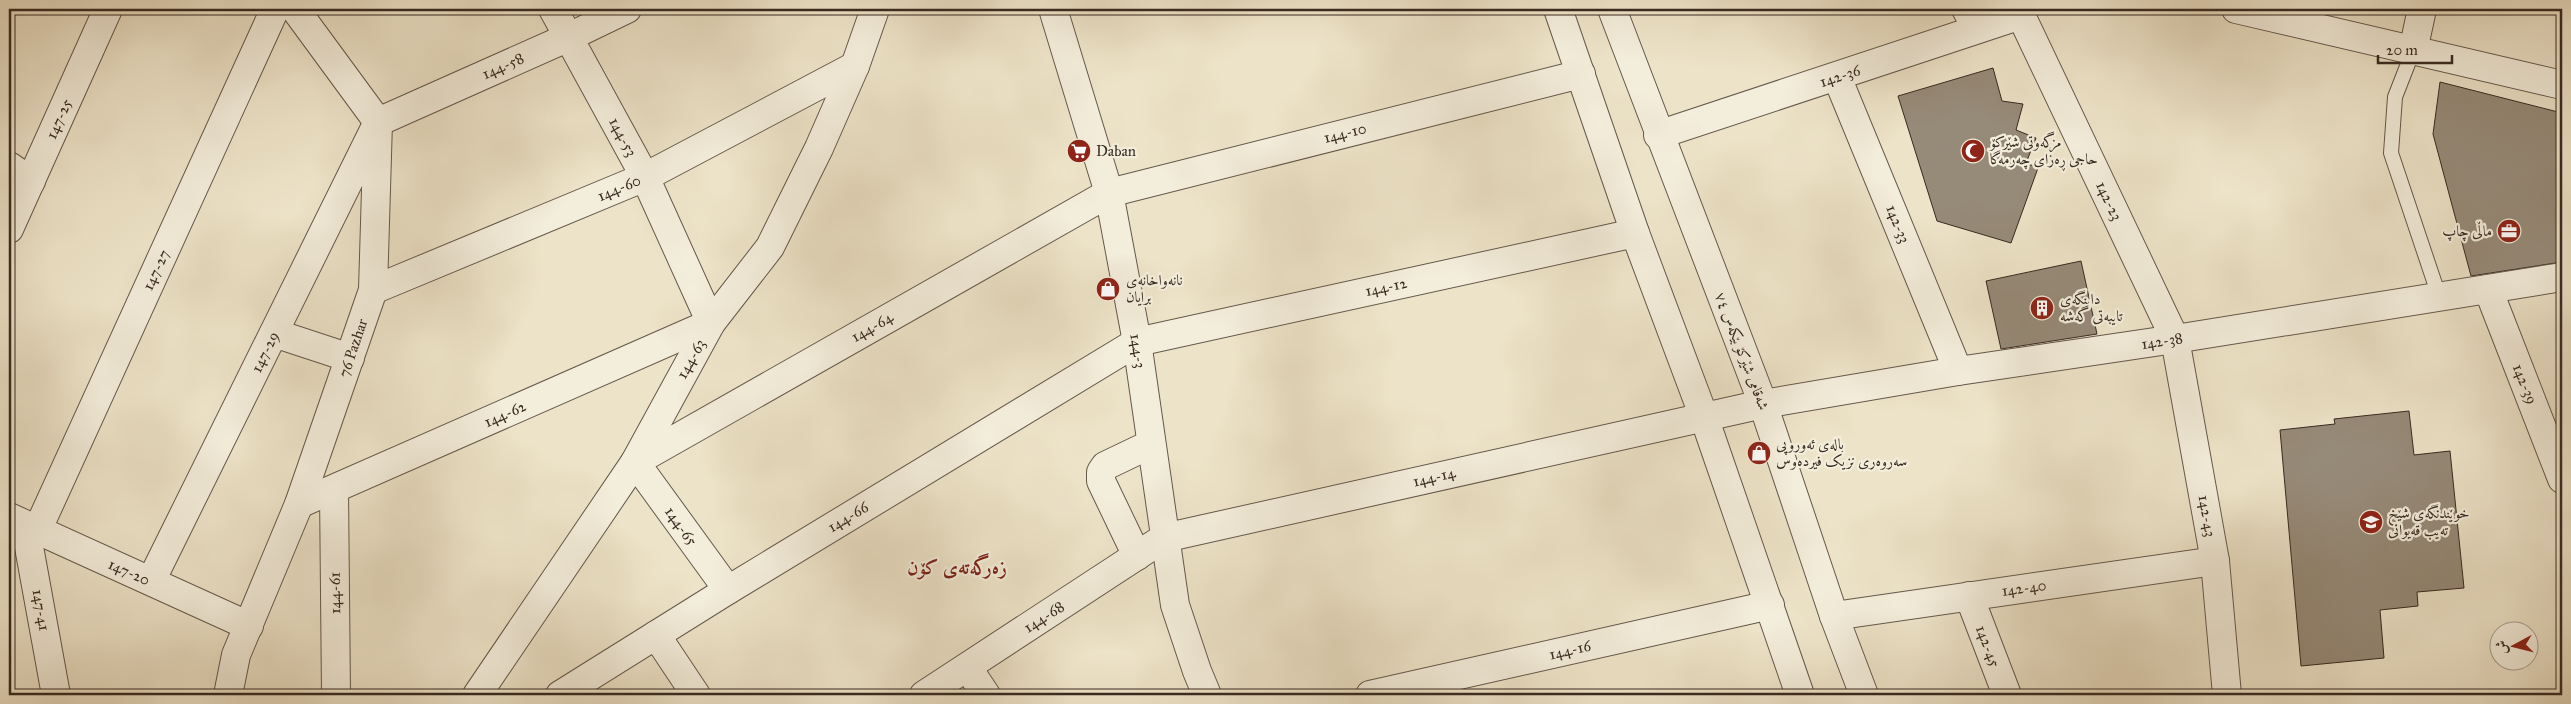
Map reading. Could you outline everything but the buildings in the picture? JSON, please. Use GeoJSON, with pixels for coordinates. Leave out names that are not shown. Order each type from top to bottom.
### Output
{"type":"FeatureCollection","features":[{"type":"Feature","properties":{"kind":"street","name":"147-25"},"geometry":{"type":"LineString","coordinates":[[9,229],[108,9]]}},
{"type":"Feature","properties":{"kind":"street","name":"147-27"},"geometry":{"type":"LineString","coordinates":[[24,524],[275,9]]}},
{"type":"Feature","properties":{"kind":"street"},"geometry":{"type":"LineString","coordinates":[[296,9],[378,122]]}},
{"type":"Feature","properties":{"kind":"street","name":"144-53"},"geometry":{"type":"LineString","coordinates":[[553,9],[645,177],[711,323]]}},
{"type":"Feature","properties":{"kind":"street","name":"144-58"},"geometry":{"type":"LineString","coordinates":[[378,122],[569,37],[627,9]]}},
{"type":"Feature","properties":{"kind":"street","name":"144-63"},"geometry":{"type":"LineString","coordinates":[[478,695],[635,462],[711,323],[770,247],[797,197],[855,66],[875,9]]}},
{"type":"Feature","properties":{"kind":"street","name":"144-3"},"geometry":{"type":"LineString","coordinates":[[1053,9],[1109,193],[1137,342],[1175,605],[1207,695]]}},
{"type":"Feature","properties":{"kind":"street"},"geometry":{"type":"LineString","coordinates":[[1558,9],[1635,232],[1704,417],[1800,695]]}},
{"type":"Feature","properties":{"kind":"street","name":"شەقامی شێرکۆ بێکەس ٧٤"},"geometry":{"type":"LineString","coordinates":[[1612,9],[1658,135],[1763,404],[1834,616],[1864,695]]}},
{"type":"Feature","properties":{"kind":"street"},"geometry":{"type":"LineString","coordinates":[[2236,9],[2562,85]]}},
{"type":"Feature","properties":{"kind":"street"},"geometry":{"type":"LineString","coordinates":[[2413,51],[2422,9]]}},
{"type":"Feature","properties":{"kind":"street","name":"142-36"},"geometry":{"type":"LineString","coordinates":[[1658,135],[1838,77],[1971,19],[2020,12]]}},
{"type":"Feature","properties":{"kind":"street","name":"142-23"},"geometry":{"type":"LineString","coordinates":[[2020,12],[2175,339]]}},
{"type":"Feature","properties":{"kind":"street","name":"144-60"},"geometry":{"type":"LineString","coordinates":[[373,290],[645,177],[855,66]]}},
{"type":"Feature","properties":{"kind":"street","name":"144-10"},"geometry":{"type":"LineString","coordinates":[[1109,193],[1581,74]]}},
{"type":"Feature","properties":{"kind":"street","name":"142-33"},"geometry":{"type":"LineString","coordinates":[[1838,77],[1958,371]]}},
{"type":"Feature","properties":{"kind":"street","name":"76 Pazhar"},"geometry":{"type":"LineString","coordinates":[[228,695],[236,655],[299,504],[373,290],[378,122]]}},
{"type":"Feature","properties":{"kind":"street","name":"147-29"},"geometry":{"type":"LineString","coordinates":[[151,581],[378,122]]}},
{"type":"Feature","properties":{"kind":"street"},"geometry":{"type":"LineString","coordinates":[[9,166],[32,181]]}},
{"type":"Feature","properties":{"kind":"street","name":"144-64"},"geometry":{"type":"LineString","coordinates":[[635,462],[1109,193]]}},
{"type":"Feature","properties":{"kind":"street","name":"144-12"},"geometry":{"type":"LineString","coordinates":[[1137,342],[1635,232]]}},
{"type":"Feature","properties":{"kind":"street","name":"142-38"},"geometry":{"type":"LineString","coordinates":[[1763,404],[1958,371],[2175,339],[2562,277]]}},
{"type":"Feature","properties":{"kind":"street","name":"142-39"},"geometry":{"type":"LineString","coordinates":[[2488,289],[2562,479]]}},
{"type":"Feature","properties":{"kind":"street","name":"144-62"},"geometry":{"type":"LineString","coordinates":[[299,504],[711,323]]}},
{"type":"Feature","properties":{"kind":"street"},"geometry":{"type":"LineString","coordinates":[[274,333],[350,358]]}},
{"type":"Feature","properties":{"kind":"street","name":"142-43"},"geometry":{"type":"LineString","coordinates":[[2175,339],[2215,561],[2226,695]]}},
{"type":"Feature","properties":{"kind":"street","name":"144-66"},"geometry":{"type":"LineString","coordinates":[[560,695],[728,590],[1137,342]]}},
{"type":"Feature","properties":{"kind":"street","name":"144-14"},"geometry":{"type":"LineString","coordinates":[[1164,538],[1763,404]]}},
{"type":"Feature","properties":{"kind":"street"},"geometry":{"type":"LineString","coordinates":[[1136,556],[1102,481],[1101,472],[1105,466],[1151,444]]}},
{"type":"Feature","properties":{"kind":"street","name":"144-65"},"geometry":{"type":"LineString","coordinates":[[635,462],[728,590]]}},
{"type":"Feature","properties":{"kind":"street","name":"144-61"},"geometry":{"type":"LineString","coordinates":[[334,490],[336,695]]}},
{"type":"Feature","properties":{"kind":"street","name":"147-20"},"geometry":{"type":"LineString","coordinates":[[24,524],[249,626]]}},
{"type":"Feature","properties":{"kind":"street","name":"147-41"},"geometry":{"type":"LineString","coordinates":[[24,524],[56,695]]}},
{"type":"Feature","properties":{"kind":"street","name":"144-68"},"geometry":{"type":"LineString","coordinates":[[924,695],[1164,538]]}},
{"type":"Feature","properties":{"kind":"street","name":"142-40"},"geometry":{"type":"LineString","coordinates":[[1834,616],[2215,561]]}},
{"type":"Feature","properties":{"kind":"street","name":"142-45"},"geometry":{"type":"LineString","coordinates":[[1969,596],[2007,695]]}},
{"type":"Feature","properties":{"kind":"street","name":"144-16"},"geometry":{"type":"LineString","coordinates":[[1370,695],[1770,605]]}},
{"type":"Feature","properties":{"kind":"street"},"geometry":{"type":"LineString","coordinates":[[656,635],[696,695]]}},
{"type":"Feature","properties":{"kind":"street"},"geometry":{"type":"LineString","coordinates":[[968,668],[986,695]]}},
{"type":"Feature","properties":{"kind":"lane"},"geometry":{"type":"LineString","coordinates":[[2413,51],[2395,97],[2391,153],[2439,296]]}},
{"type":"Feature","properties":{"kind":"place","name":"Daban"},"geometry":{"type":"Point","coordinates":[1079,151]}},
{"type":"Feature","properties":{"kind":"place","name":"مزگەوتی شێرکۆ حاجی ڕەزای چەرمەگا"},"geometry":{"type":"Point","coordinates":[1973,151]}},
{"type":"Feature","properties":{"kind":"place","name":"ماڵی چاپ"},"geometry":{"type":"Point","coordinates":[2509,231]}},
{"type":"Feature","properties":{"kind":"place","name":"نانەواخانەی برایان"},"geometry":{"type":"Point","coordinates":[1108,289]}},
{"type":"Feature","properties":{"kind":"place","name":"داینگەی تایبەتی گەشە"},"geometry":{"type":"Point","coordinates":[2042,308]}},
{"type":"Feature","properties":{"kind":"place","name":"بالەی ئەوروپی سەروەری نزیک فیردەوس"},"geometry":{"type":"Point","coordinates":[1759,453]}},
{"type":"Feature","properties":{"kind":"place","name":"خوێندنگەی شێخ تەیب قەیوانی"},"geometry":{"type":"Point","coordinates":[2371,522]}},
{"type":"Feature","properties":{"kind":"district","name":"زەرگەتەی کۆن"},"geometry":{"type":"Point","coordinates":[957,567]}}]}
